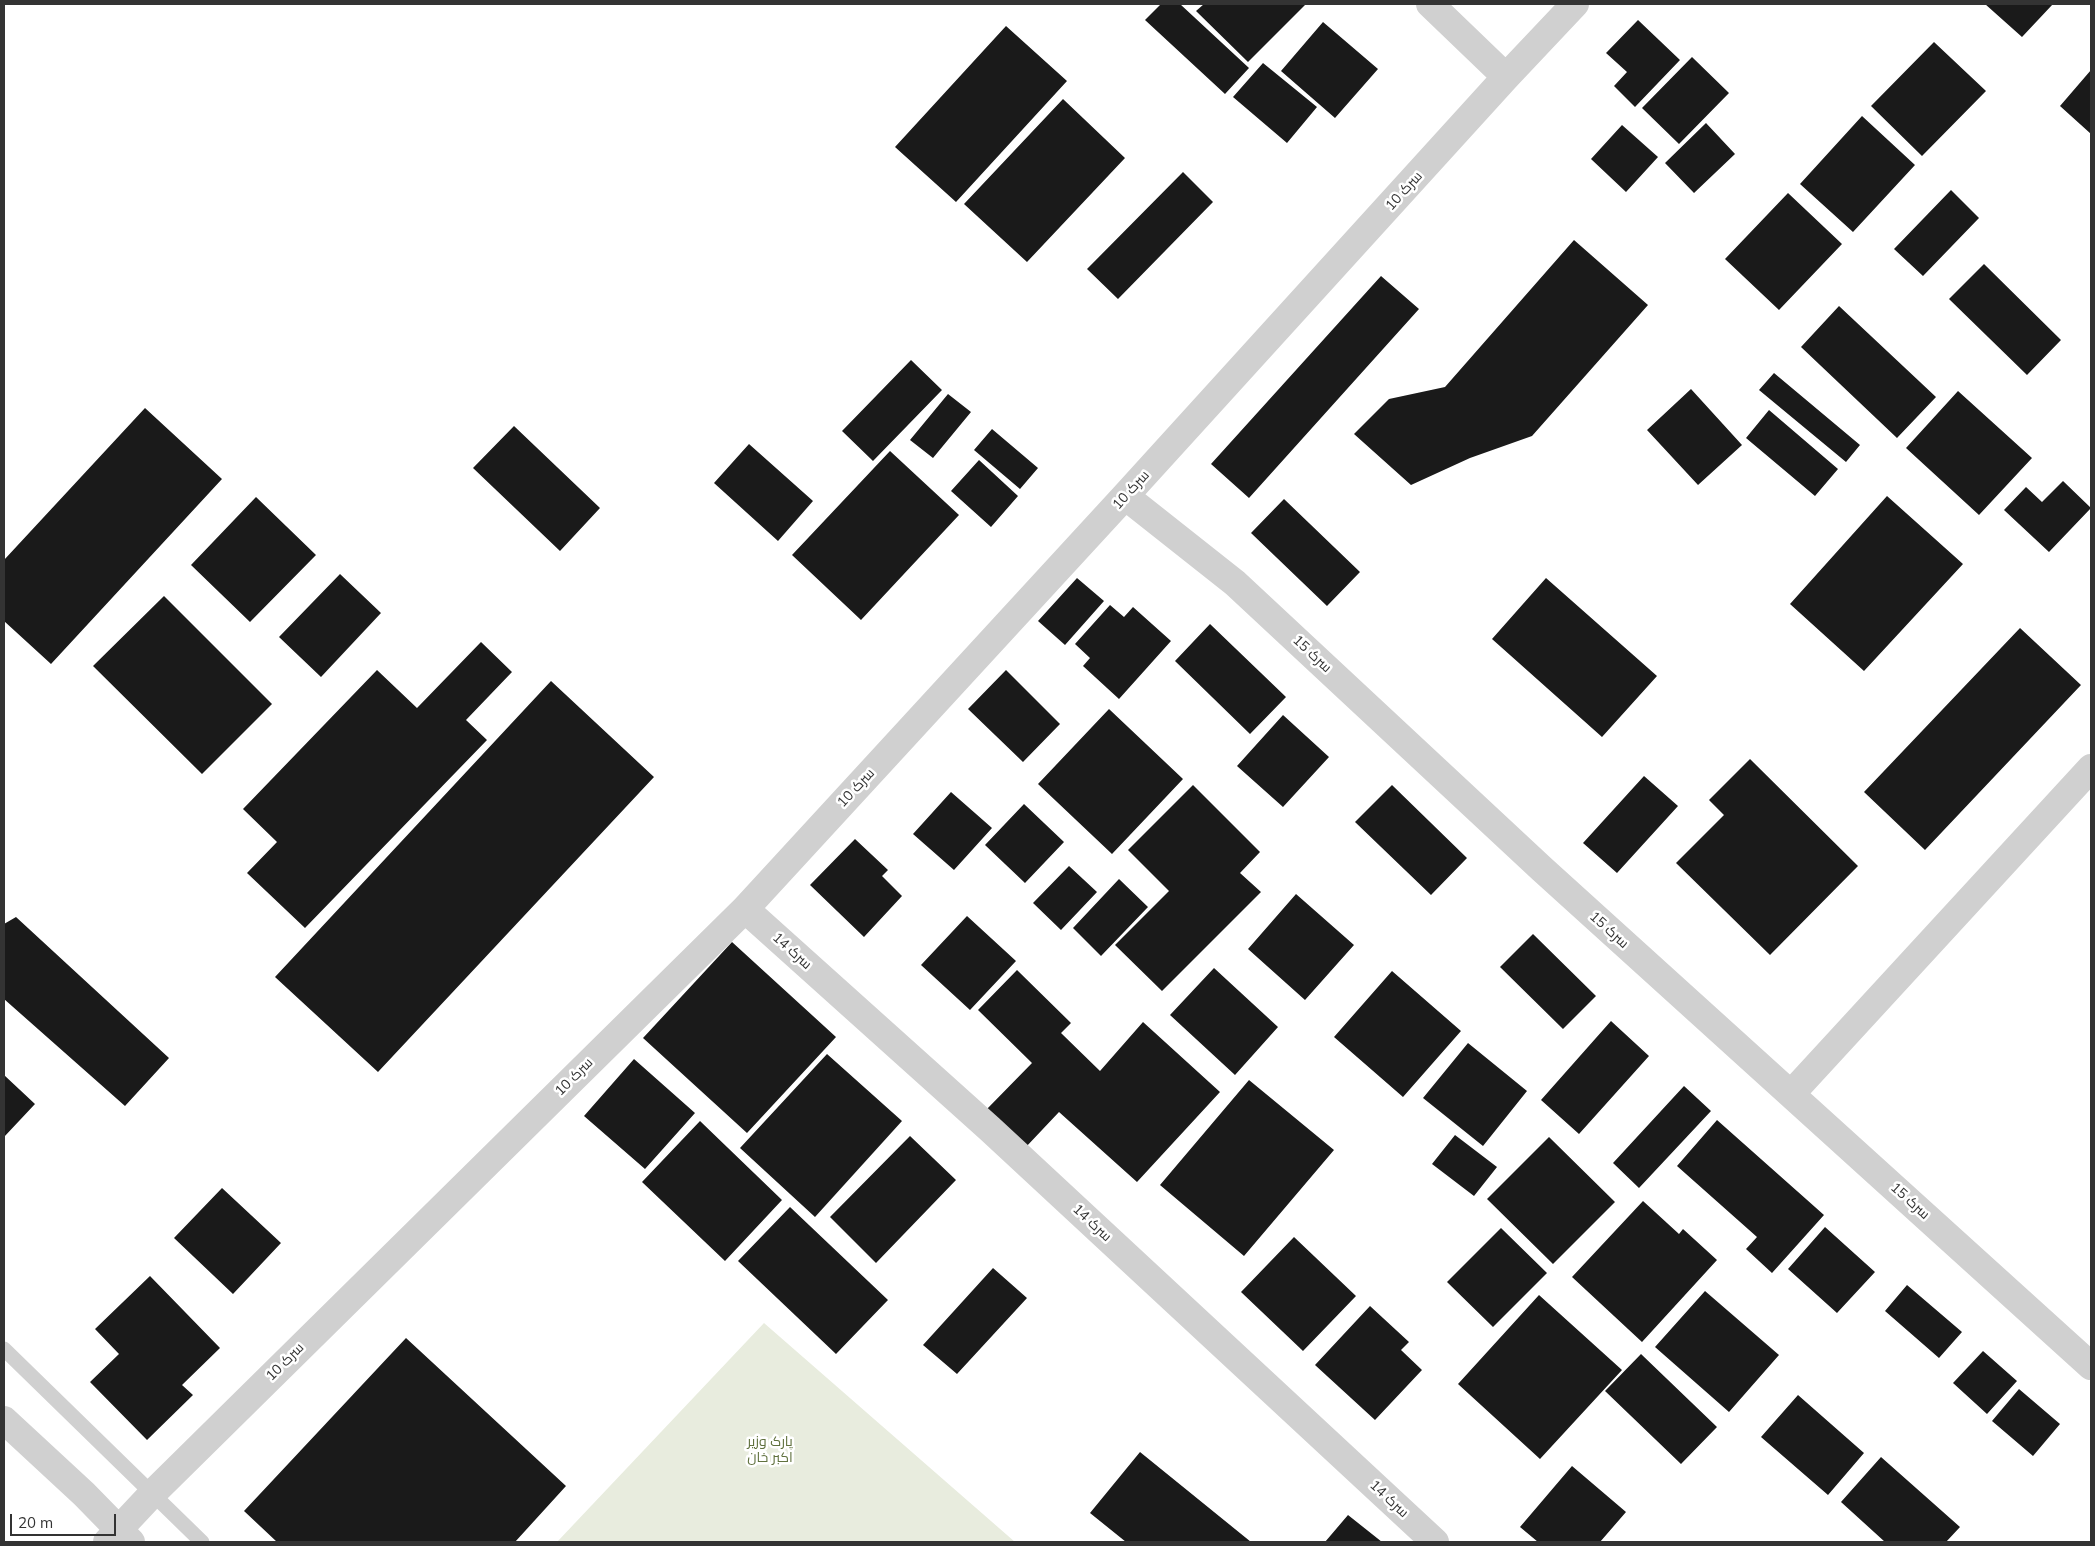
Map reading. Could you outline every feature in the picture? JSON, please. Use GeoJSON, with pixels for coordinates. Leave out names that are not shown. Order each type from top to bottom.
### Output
{"type":"FeatureCollection","features":[{"type":"Feature","properties":{"kind":"street"},"geometry":{"type":"LineString","coordinates":[[1430,4],[1506,77]]}},
{"type":"Feature","properties":{"kind":"street","name":"سرک 10"},"geometry":{"type":"LineString","coordinates":[[119,1538],[152,1494],[745,908],[1575,4]]}},
{"type":"Feature","properties":{"kind":"street","name":"سرک 15"},"geometry":{"type":"LineString","coordinates":[[1125,496],[1235,583],[1542,869],[2091,1366]]}},
{"type":"Feature","properties":{"kind":"street"},"geometry":{"type":"LineString","coordinates":[[1791,1094],[2091,768]]}},
{"type":"Feature","properties":{"kind":"street","name":"سرک 14"},"geometry":{"type":"LineString","coordinates":[[745,908],[990,1129],[1435,1542]]}},
{"type":"Feature","properties":{"kind":"street"},"geometry":{"type":"LineString","coordinates":[[4,1420],[84,1494],[119,1538]]}},
{"type":"Feature","properties":{"kind":"lane"},"geometry":{"type":"LineString","coordinates":[[4,1349],[202,1542]]}},
{"type":"Feature","properties":{"kind":"green space","name":"پارک وزیر اکبر خان"},"geometry":{"type":"Polygon","coordinates":[[[764,1323],[1015,1542],[557,1542],[764,1323]]]}},
{"type":"Feature","properties":{"kind":"building"},"geometry":{"type":"Polygon","coordinates":[[[1161,4],[1180,4],[1249,68],[1225,94],[1145,20],[1161,4]]]}},
{"type":"Feature","properties":{"kind":"building"},"geometry":{"type":"Polygon","coordinates":[[[1204,4],[1305,5],[1248,62],[1196,11],[1204,4]]]}},
{"type":"Feature","properties":{"kind":"building"},"geometry":{"type":"Polygon","coordinates":[[[1985,4],[2053,4],[2022,37],[1985,4]]]}},
{"type":"Feature","properties":{"kind":"building"},"geometry":{"type":"Polygon","coordinates":[[[1638,20],[1680,60],[1635,107],[1614,86],[1627,72],[1606,53],[1638,20]]]}},
{"type":"Feature","properties":{"kind":"building"},"geometry":{"type":"Polygon","coordinates":[[[1323,22],[1378,69],[1335,118],[1281,71],[1323,22]]]}},
{"type":"Feature","properties":{"kind":"building"},"geometry":{"type":"Polygon","coordinates":[[[1006,26],[1067,81],[956,202],[895,147],[1006,26]]]}},
{"type":"Feature","properties":{"kind":"building"},"geometry":{"type":"Polygon","coordinates":[[[1934,42],[1986,91],[1922,156],[1871,106],[1934,42]]]}},
{"type":"Feature","properties":{"kind":"building"},"geometry":{"type":"Polygon","coordinates":[[[1692,57],[1729,93],[1679,144],[1642,108],[1692,57]]]}},
{"type":"Feature","properties":{"kind":"building"},"geometry":{"type":"Polygon","coordinates":[[[1263,63],[1317,107],[1287,143],[1233,97],[1263,63]]]}},
{"type":"Feature","properties":{"kind":"building"},"geometry":{"type":"Polygon","coordinates":[[[2091,70],[2091,134],[2060,106],[2091,70]]]}},
{"type":"Feature","properties":{"kind":"building"},"geometry":{"type":"Polygon","coordinates":[[[1063,99],[1125,158],[1027,262],[964,204],[1063,99]]]}},
{"type":"Feature","properties":{"kind":"building"},"geometry":{"type":"Polygon","coordinates":[[[1862,116],[1915,165],[1853,232],[1800,184],[1862,116]]]}},
{"type":"Feature","properties":{"kind":"building"},"geometry":{"type":"Polygon","coordinates":[[[1706,123],[1735,154],[1694,193],[1665,163],[1706,123]]]}},
{"type":"Feature","properties":{"kind":"building"},"geometry":{"type":"Polygon","coordinates":[[[1622,125],[1658,157],[1626,192],[1591,159],[1622,125]]]}},
{"type":"Feature","properties":{"kind":"building"},"geometry":{"type":"Polygon","coordinates":[[[1183,172],[1213,202],[1118,299],[1087,269],[1183,172]]]}},
{"type":"Feature","properties":{"kind":"building"},"geometry":{"type":"Polygon","coordinates":[[[1951,190],[1979,218],[1923,276],[1894,249],[1951,190]]]}},
{"type":"Feature","properties":{"kind":"building"},"geometry":{"type":"Polygon","coordinates":[[[1788,193],[1842,244],[1779,310],[1725,259],[1788,193]]]}},
{"type":"Feature","properties":{"kind":"building"},"geometry":{"type":"Polygon","coordinates":[[[1574,240],[1648,305],[1532,436],[1470,458],[1411,485],[1354,434],[1389,399],[1445,387],[1574,240]]]}},
{"type":"Feature","properties":{"kind":"building"},"geometry":{"type":"Polygon","coordinates":[[[1984,264],[2061,340],[2027,375],[1949,299],[1984,264]]]}},
{"type":"Feature","properties":{"kind":"building"},"geometry":{"type":"Polygon","coordinates":[[[1381,276],[1419,309],[1249,498],[1211,464],[1381,276]]]}},
{"type":"Feature","properties":{"kind":"building"},"geometry":{"type":"Polygon","coordinates":[[[1839,306],[1936,397],[1897,438],[1801,347],[1839,306]]]}},
{"type":"Feature","properties":{"kind":"building"},"geometry":{"type":"Polygon","coordinates":[[[911,360],[942,390],[873,461],[842,431],[911,360]]]}},
{"type":"Feature","properties":{"kind":"building"},"geometry":{"type":"Polygon","coordinates":[[[1774,373],[1860,445],[1846,462],[1759,390],[1774,373]]]}},
{"type":"Feature","properties":{"kind":"building"},"geometry":{"type":"Polygon","coordinates":[[[1691,389],[1742,445],[1698,485],[1647,430],[1691,389]]]}},
{"type":"Feature","properties":{"kind":"building"},"geometry":{"type":"Polygon","coordinates":[[[1958,391],[2032,458],[1979,515],[1906,448],[1958,391]]]}},
{"type":"Feature","properties":{"kind":"building"},"geometry":{"type":"Polygon","coordinates":[[[948,394],[971,412],[933,458],[910,440],[948,394]]]}},
{"type":"Feature","properties":{"kind":"building"},"geometry":{"type":"Polygon","coordinates":[[[145,408],[222,479],[51,664],[4,621],[4,560],[145,408]]]}},
{"type":"Feature","properties":{"kind":"building"},"geometry":{"type":"Polygon","coordinates":[[[1769,410],[1838,469],[1815,496],[1746,438],[1769,410]]]}},
{"type":"Feature","properties":{"kind":"building"},"geometry":{"type":"Polygon","coordinates":[[[514,426],[600,508],[560,551],[473,468],[514,426]]]}},
{"type":"Feature","properties":{"kind":"building"},"geometry":{"type":"Polygon","coordinates":[[[992,429],[1038,468],[1020,489],[974,450],[992,429]]]}},
{"type":"Feature","properties":{"kind":"building"},"geometry":{"type":"Polygon","coordinates":[[[749,444],[813,501],[778,541],[714,483],[749,444]]]}},
{"type":"Feature","properties":{"kind":"building"},"geometry":{"type":"Polygon","coordinates":[[[890,451],[959,515],[861,620],[792,555],[890,451]]]}},
{"type":"Feature","properties":{"kind":"building"},"geometry":{"type":"Polygon","coordinates":[[[979,460],[1018,496],[991,527],[951,491],[979,460]]]}},
{"type":"Feature","properties":{"kind":"building"},"geometry":{"type":"Polygon","coordinates":[[[2063,481],[2091,508],[2049,552],[2004,510],[2026,487],[2042,502],[2063,481]]]}},
{"type":"Feature","properties":{"kind":"building"},"geometry":{"type":"Polygon","coordinates":[[[1887,496],[1963,564],[1864,671],[1790,604],[1887,496]]]}},
{"type":"Feature","properties":{"kind":"building"},"geometry":{"type":"Polygon","coordinates":[[[256,497],[316,555],[250,622],[191,565],[256,497]]]}},
{"type":"Feature","properties":{"kind":"building"},"geometry":{"type":"Polygon","coordinates":[[[1284,499],[1360,572],[1327,606],[1251,533],[1284,499]]]}},
{"type":"Feature","properties":{"kind":"building"},"geometry":{"type":"Polygon","coordinates":[[[340,574],[381,613],[321,677],[279,637],[340,574]]]}},
{"type":"Feature","properties":{"kind":"building"},"geometry":{"type":"Polygon","coordinates":[[[1077,578],[1104,601],[1065,645],[1038,621],[1077,578]]]}},
{"type":"Feature","properties":{"kind":"building"},"geometry":{"type":"Polygon","coordinates":[[[1546,578],[1657,676],[1602,737],[1492,639],[1546,578]]]}},
{"type":"Feature","properties":{"kind":"building"},"geometry":{"type":"Polygon","coordinates":[[[164,596],[272,704],[202,774],[93,666],[164,596]]]}},
{"type":"Feature","properties":{"kind":"building"},"geometry":{"type":"Polygon","coordinates":[[[1110,605],[1124,617],[1133,607],[1171,641],[1119,699],[1083,666],[1090,658],[1075,644],[1110,605]]]}},
{"type":"Feature","properties":{"kind":"building"},"geometry":{"type":"Polygon","coordinates":[[[1210,624],[1286,697],[1250,734],[1175,661],[1210,624]]]}},
{"type":"Feature","properties":{"kind":"building"},"geometry":{"type":"Polygon","coordinates":[[[2020,628],[2081,685],[1925,850],[1864,792],[2020,628]]]}},
{"type":"Feature","properties":{"kind":"building"},"geometry":{"type":"Polygon","coordinates":[[[481,642],[512,672],[466,720],[487,740],[305,928],[247,873],[277,842],[243,809],[377,670],[417,708],[481,642]]]}},
{"type":"Feature","properties":{"kind":"building"},"geometry":{"type":"Polygon","coordinates":[[[1006,670],[1060,724],[1023,762],[968,709],[1006,670]]]}},
{"type":"Feature","properties":{"kind":"building"},"geometry":{"type":"Polygon","coordinates":[[[551,681],[654,777],[378,1072],[275,977],[551,681]]]}},
{"type":"Feature","properties":{"kind":"building"},"geometry":{"type":"Polygon","coordinates":[[[1109,709],[1183,779],[1112,854],[1038,784],[1109,709]]]}},
{"type":"Feature","properties":{"kind":"building"},"geometry":{"type":"Polygon","coordinates":[[[1283,715],[1329,757],[1283,807],[1237,766],[1283,715]]]}},
{"type":"Feature","properties":{"kind":"building"},"geometry":{"type":"Polygon","coordinates":[[[1750,759],[1858,866],[1770,955],[1676,863],[1724,815],[1709,800],[1750,759]]]}},
{"type":"Feature","properties":{"kind":"building"},"geometry":{"type":"Polygon","coordinates":[[[1644,776],[1678,806],[1617,873],[1583,843],[1644,776]]]}},
{"type":"Feature","properties":{"kind":"building"},"geometry":{"type":"Polygon","coordinates":[[[1193,785],[1260,852],[1240,873],[1261,892],[1162,991],[1115,945],[1169,891],[1128,850],[1193,785]]]}},
{"type":"Feature","properties":{"kind":"building"},"geometry":{"type":"Polygon","coordinates":[[[1392,785],[1467,858],[1431,895],[1355,822],[1392,785]]]}},
{"type":"Feature","properties":{"kind":"building"},"geometry":{"type":"Polygon","coordinates":[[[951,792],[992,828],[954,870],[913,834],[951,792]]]}},
{"type":"Feature","properties":{"kind":"building"},"geometry":{"type":"Polygon","coordinates":[[[1024,804],[1064,842],[1025,883],[985,845],[1024,804]]]}},
{"type":"Feature","properties":{"kind":"building"},"geometry":{"type":"Polygon","coordinates":[[[855,839],[888,870],[882,876],[902,896],[864,937],[810,885],[855,839]]]}},
{"type":"Feature","properties":{"kind":"building"},"geometry":{"type":"Polygon","coordinates":[[[1069,866],[1097,892],[1061,930],[1033,903],[1069,866]]]}},
{"type":"Feature","properties":{"kind":"building"},"geometry":{"type":"Polygon","coordinates":[[[1119,879],[1148,907],[1101,956],[1073,928],[1119,879]]]}},
{"type":"Feature","properties":{"kind":"building"},"geometry":{"type":"Polygon","coordinates":[[[1296,894],[1354,945],[1305,1000],[1248,949],[1296,894]]]}},
{"type":"Feature","properties":{"kind":"building"},"geometry":{"type":"Polygon","coordinates":[[[967,916],[1016,961],[970,1010],[921,965],[967,916]]]}},
{"type":"Feature","properties":{"kind":"building"},"geometry":{"type":"Polygon","coordinates":[[[16,917],[169,1058],[125,1106],[4,999],[4,924],[16,917]]]}},
{"type":"Feature","properties":{"kind":"building"},"geometry":{"type":"Polygon","coordinates":[[[1533,934],[1596,996],[1563,1029],[1500,967],[1533,934]]]}},
{"type":"Feature","properties":{"kind":"building"},"geometry":{"type":"Polygon","coordinates":[[[732,942],[836,1037],[747,1133],[643,1038],[732,942]]]}},
{"type":"Feature","properties":{"kind":"building"},"geometry":{"type":"Polygon","coordinates":[[[1214,968],[1278,1027],[1235,1075],[1170,1015],[1214,968]]]}},
{"type":"Feature","properties":{"kind":"building"},"geometry":{"type":"Polygon","coordinates":[[[1017,970],[1071,1023],[1061,1033],[1100,1071],[1143,1022],[1220,1092],[1137,1182],[1059,1112],[1025,1148],[986,1110],[1032,1063],[978,1010],[1017,970]]]}},
{"type":"Feature","properties":{"kind":"building"},"geometry":{"type":"Polygon","coordinates":[[[1392,971],[1461,1031],[1403,1097],[1334,1037],[1392,971]]]}},
{"type":"Feature","properties":{"kind":"building"},"geometry":{"type":"Polygon","coordinates":[[[1611,1021],[1649,1056],[1579,1134],[1541,1100],[1611,1021]]]}},
{"type":"Feature","properties":{"kind":"building"},"geometry":{"type":"Polygon","coordinates":[[[1468,1043],[1527,1091],[1483,1146],[1423,1098],[1468,1043]]]}},
{"type":"Feature","properties":{"kind":"building"},"geometry":{"type":"Polygon","coordinates":[[[827,1054],[902,1121],[815,1217],[740,1148],[827,1054]]]}},
{"type":"Feature","properties":{"kind":"building"},"geometry":{"type":"Polygon","coordinates":[[[634,1059],[695,1113],[645,1169],[584,1116],[634,1059]]]}},
{"type":"Feature","properties":{"kind":"building"},"geometry":{"type":"Polygon","coordinates":[[[4,1075],[35,1104],[4,1137],[4,1075]]]}},
{"type":"Feature","properties":{"kind":"building"},"geometry":{"type":"Polygon","coordinates":[[[1249,1080],[1334,1150],[1244,1256],[1160,1185],[1249,1080]]]}},
{"type":"Feature","properties":{"kind":"building"},"geometry":{"type":"Polygon","coordinates":[[[1684,1086],[1711,1111],[1639,1188],[1613,1163],[1684,1086]]]}},
{"type":"Feature","properties":{"kind":"building"},"geometry":{"type":"Polygon","coordinates":[[[1717,1120],[1824,1215],[1772,1273],[1746,1249],[1757,1237],[1677,1166],[1717,1120]]]}},
{"type":"Feature","properties":{"kind":"building"},"geometry":{"type":"Polygon","coordinates":[[[700,1121],[782,1200],[725,1261],[642,1182],[700,1121]]]}},
{"type":"Feature","properties":{"kind":"building"},"geometry":{"type":"Polygon","coordinates":[[[1455,1135],[1497,1167],[1474,1196],[1432,1164],[1455,1135]]]}},
{"type":"Feature","properties":{"kind":"building"},"geometry":{"type":"Polygon","coordinates":[[[910,1136],[956,1180],[876,1263],[830,1217],[910,1136]]]}},
{"type":"Feature","properties":{"kind":"building"},"geometry":{"type":"Polygon","coordinates":[[[1549,1137],[1615,1202],[1553,1264],[1487,1199],[1549,1137]]]}},
{"type":"Feature","properties":{"kind":"building"},"geometry":{"type":"Polygon","coordinates":[[[222,1188],[281,1243],[233,1294],[174,1238],[222,1188]]]}},
{"type":"Feature","properties":{"kind":"building"},"geometry":{"type":"Polygon","coordinates":[[[1643,1201],[1679,1234],[1683,1229],[1717,1260],[1642,1342],[1572,1277],[1643,1201]]]}},
{"type":"Feature","properties":{"kind":"building"},"geometry":{"type":"Polygon","coordinates":[[[790,1207],[888,1300],[836,1354],[738,1261],[790,1207]]]}},
{"type":"Feature","properties":{"kind":"building"},"geometry":{"type":"Polygon","coordinates":[[[1825,1227],[1875,1272],[1837,1313],[1788,1269],[1825,1227]]]}},
{"type":"Feature","properties":{"kind":"building"},"geometry":{"type":"Polygon","coordinates":[[[1501,1228],[1547,1273],[1493,1327],[1447,1282],[1501,1228]]]}},
{"type":"Feature","properties":{"kind":"building"},"geometry":{"type":"Polygon","coordinates":[[[1294,1237],[1356,1296],[1303,1351],[1241,1292],[1294,1237]]]}},
{"type":"Feature","properties":{"kind":"building"},"geometry":{"type":"Polygon","coordinates":[[[993,1268],[1027,1298],[957,1374],[923,1345],[993,1268]]]}},
{"type":"Feature","properties":{"kind":"building"},"geometry":{"type":"Polygon","coordinates":[[[150,1276],[220,1348],[182,1385],[193,1395],[147,1440],[90,1382],[119,1354],[95,1329],[150,1276]]]}},
{"type":"Feature","properties":{"kind":"building"},"geometry":{"type":"Polygon","coordinates":[[[1907,1285],[1962,1332],[1939,1358],[1885,1311],[1907,1285]]]}},
{"type":"Feature","properties":{"kind":"building"},"geometry":{"type":"Polygon","coordinates":[[[1705,1291],[1779,1355],[1729,1412],[1655,1347],[1705,1291]]]}},
{"type":"Feature","properties":{"kind":"building"},"geometry":{"type":"Polygon","coordinates":[[[1539,1295],[1622,1370],[1540,1459],[1458,1384],[1539,1295]]]}},
{"type":"Feature","properties":{"kind":"building"},"geometry":{"type":"Polygon","coordinates":[[[1370,1306],[1409,1342],[1401,1350],[1422,1370],[1375,1420],[1315,1365],[1370,1306]]]}},
{"type":"Feature","properties":{"kind":"building"},"geometry":{"type":"Polygon","coordinates":[[[406,1338],[566,1486],[515,1542],[277,1542],[244,1511],[406,1338]]]}},
{"type":"Feature","properties":{"kind":"building"},"geometry":{"type":"Polygon","coordinates":[[[1983,1351],[2017,1381],[1987,1414],[1953,1383],[1983,1351]]]}},
{"type":"Feature","properties":{"kind":"building"},"geometry":{"type":"Polygon","coordinates":[[[1641,1354],[1717,1427],[1681,1464],[1605,1391],[1641,1354]]]}},
{"type":"Feature","properties":{"kind":"building"},"geometry":{"type":"Polygon","coordinates":[[[2019,1389],[2060,1424],[2033,1456],[1992,1421],[2019,1389]]]}},
{"type":"Feature","properties":{"kind":"building"},"geometry":{"type":"Polygon","coordinates":[[[1798,1395],[1864,1453],[1828,1495],[1761,1437],[1798,1395]]]}},
{"type":"Feature","properties":{"kind":"building"},"geometry":{"type":"Polygon","coordinates":[[[1140,1452],[1251,1542],[1126,1542],[1090,1513],[1140,1452]]]}},
{"type":"Feature","properties":{"kind":"building"},"geometry":{"type":"Polygon","coordinates":[[[1881,1457],[1960,1527],[1946,1542],[1885,1542],[1841,1502],[1881,1457]]]}},
{"type":"Feature","properties":{"kind":"building"},"geometry":{"type":"Polygon","coordinates":[[[1572,1466],[1626,1512],[1600,1542],[1538,1542],[1520,1527],[1572,1466]]]}},
{"type":"Feature","properties":{"kind":"building"},"geometry":{"type":"Polygon","coordinates":[[[1348,1515],[1382,1542],[1325,1542],[1348,1515]]]}}]}
